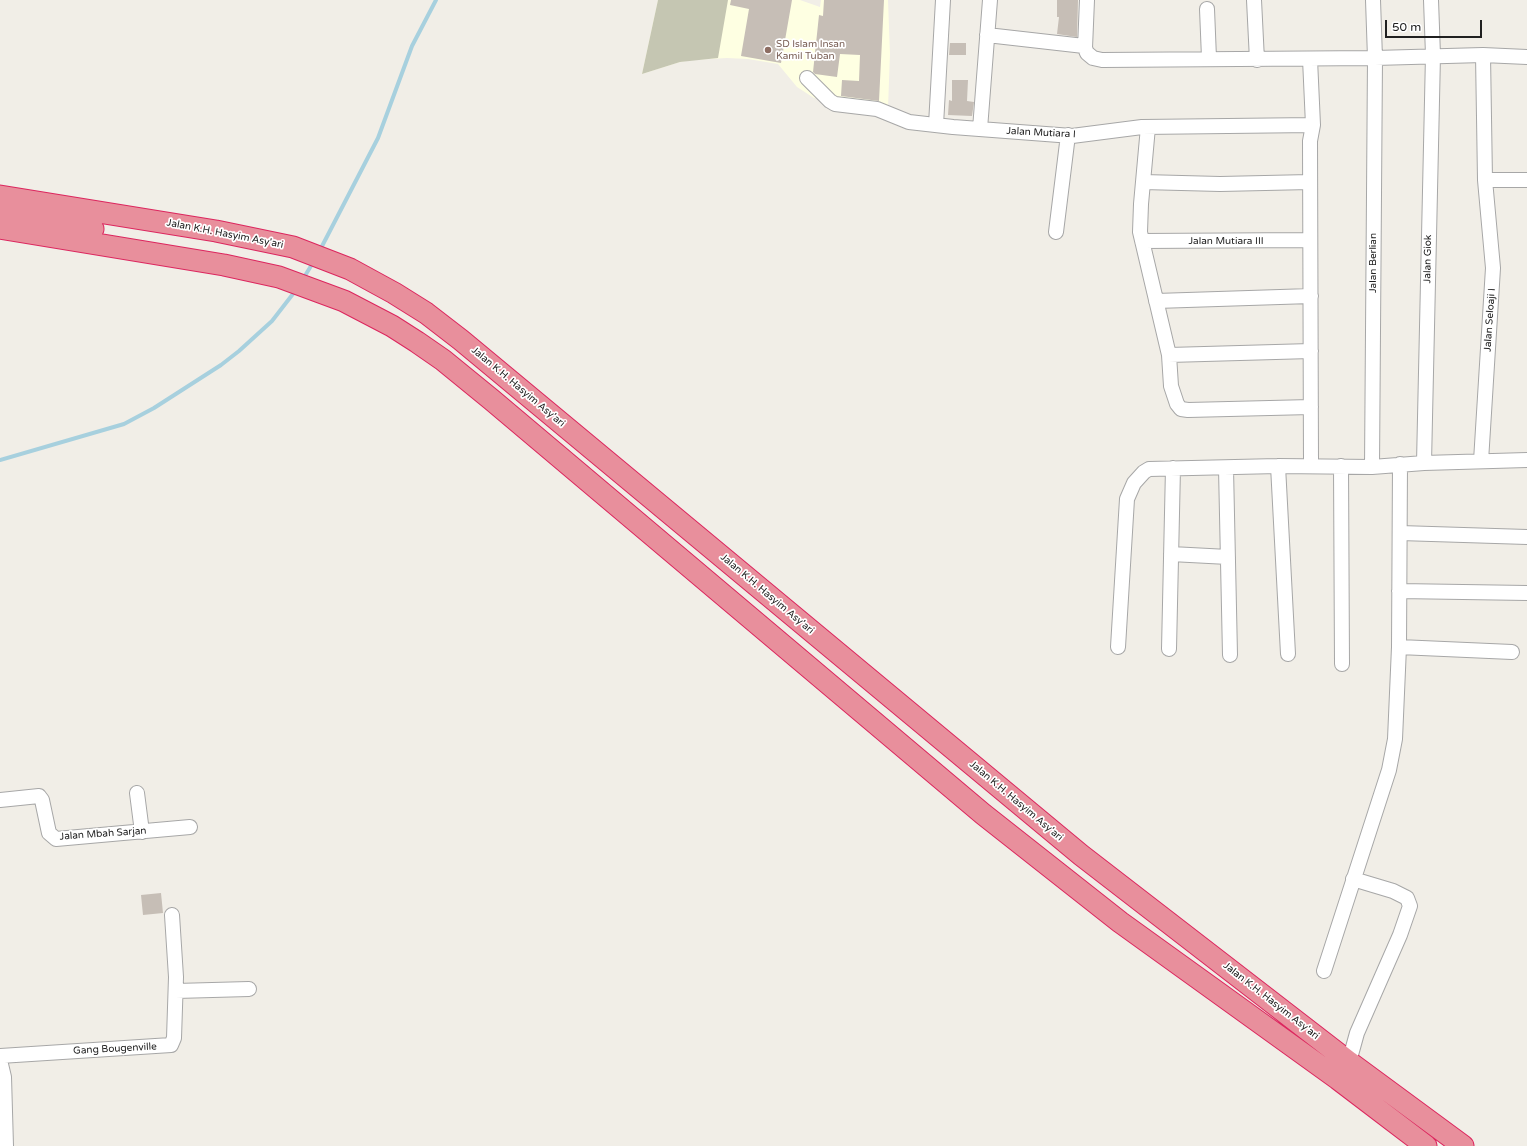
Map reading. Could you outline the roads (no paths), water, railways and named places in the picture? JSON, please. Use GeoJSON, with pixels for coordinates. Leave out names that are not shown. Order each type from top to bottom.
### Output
{"type":"FeatureCollection","features":[{"type":"Feature","properties":{"kind":"highway","name":"Jalan K.H. Hasyim Asy'ari"},"geometry":{"type":"LineString","coordinates":[[0,196],[216,231],[276,243],[316,255],[366,277],[394,293],[446,328],[1081,855],[1349,1062],[1462,1146]]}},
{"type":"Feature","properties":{"kind":"highway"},"geometry":{"type":"LineString","coordinates":[[0,212],[111,232],[121,236],[134,250]]}},
{"type":"Feature","properties":{"kind":"highway"},"geometry":{"type":"LineString","coordinates":[[0,228],[245,269],[300,284],[344,301],[370,314],[417,342],[443,360],[978,810],[1120,922],[1338,1079],[1426,1146]]}},
{"type":"Feature","properties":{"kind":"street"},"geometry":{"type":"LineString","coordinates":[[936,124],[943,0]]}},
{"type":"Feature","properties":{"kind":"street"},"geometry":{"type":"LineString","coordinates":[[980,129],[990,0]]}},
{"type":"Feature","properties":{"kind":"street"},"geometry":{"type":"LineString","coordinates":[[1087,0],[1084,46],[1087,53],[1093,58],[1102,60],[1209,58],[1257,60],[1375,58],[1433,55],[1527,57]]}},
{"type":"Feature","properties":{"kind":"street"},"geometry":{"type":"LineString","coordinates":[[1254,0],[1257,60]]}},
{"type":"Feature","properties":{"kind":"street","name":"Jalan Berlian"},"geometry":{"type":"LineString","coordinates":[[1372,467],[1375,58],[1373,0]]}},
{"type":"Feature","properties":{"kind":"street","name":"Jalan Giok"},"geometry":{"type":"LineString","coordinates":[[1424,463],[1433,55],[1431,0]]}},
{"type":"Feature","properties":{"kind":"street"},"geometry":{"type":"LineString","coordinates":[[1207,9],[1209,58]]}},
{"type":"Feature","properties":{"kind":"street"},"geometry":{"type":"LineString","coordinates":[[987,35],[1084,46]]}},
{"type":"Feature","properties":{"kind":"street","name":"Jalan Seloaji I"},"geometry":{"type":"LineString","coordinates":[[1481,461],[1493,268],[1485,180],[1483,55]]}},
{"type":"Feature","properties":{"kind":"street"},"geometry":{"type":"LineString","coordinates":[[1310,59],[1313,125],[1310,142],[1311,465]]}},
{"type":"Feature","properties":{"kind":"street","name":"Jalan Mutiara I"},"geometry":{"type":"LineString","coordinates":[[807,78],[835,104],[877,109],[905,120],[980,129],[1068,136],[1148,127],[1313,125]]}},
{"type":"Feature","properties":{"kind":"street"},"geometry":{"type":"LineString","coordinates":[[1148,127],[1144,182],[1140,204],[1142,241],[1169,355],[1171,386],[1177,404],[1181,409],[1188,410],[1311,407]]}},
{"type":"Feature","properties":{"kind":"street"},"geometry":{"type":"LineString","coordinates":[[1056,232],[1068,136]]}},
{"type":"Feature","properties":{"kind":"street"},"geometry":{"type":"LineString","coordinates":[[1485,180],[1527,180]]}},
{"type":"Feature","properties":{"kind":"street"},"geometry":{"type":"LineString","coordinates":[[1144,182],[1220,184],[1310,182]]}},
{"type":"Feature","properties":{"kind":"street","name":"Jalan Mutiara III"},"geometry":{"type":"LineString","coordinates":[[1142,241],[1310,240]]}},
{"type":"Feature","properties":{"kind":"street"},"geometry":{"type":"LineString","coordinates":[[1156,301],[1311,296]]}},
{"type":"Feature","properties":{"kind":"street"},"geometry":{"type":"LineString","coordinates":[[1169,355],[1311,351]]}},
{"type":"Feature","properties":{"kind":"street"},"geometry":{"type":"LineString","coordinates":[[1118,647],[1127,498],[1134,483],[1144,472],[1149,469],[1311,465],[1372,467],[1400,464],[1527,460]]}},
{"type":"Feature","properties":{"kind":"street"},"geometry":{"type":"LineString","coordinates":[[1324,971],[1389,770],[1395,739],[1399,647],[1400,464]]}},
{"type":"Feature","properties":{"kind":"street"},"geometry":{"type":"LineString","coordinates":[[1278,466],[1288,654]]}},
{"type":"Feature","properties":{"kind":"street"},"geometry":{"type":"LineString","coordinates":[[1341,466],[1342,664]]}},
{"type":"Feature","properties":{"kind":"street"},"geometry":{"type":"LineString","coordinates":[[1169,648],[1173,468]]}},
{"type":"Feature","properties":{"kind":"street"},"geometry":{"type":"LineString","coordinates":[[1226,468],[1230,655]]}},
{"type":"Feature","properties":{"kind":"street"},"geometry":{"type":"LineString","coordinates":[[1400,533],[1527,537]]}},
{"type":"Feature","properties":{"kind":"street"},"geometry":{"type":"LineString","coordinates":[[1170,554],[1228,557]]}},
{"type":"Feature","properties":{"kind":"street"},"geometry":{"type":"LineString","coordinates":[[1399,591],[1527,593]]}},
{"type":"Feature","properties":{"kind":"street"},"geometry":{"type":"LineString","coordinates":[[1399,647],[1512,652]]}},
{"type":"Feature","properties":{"kind":"street"},"geometry":{"type":"LineString","coordinates":[[137,793],[142,832]]}},
{"type":"Feature","properties":{"kind":"street","name":"Jalan Mbah Sarjan"},"geometry":{"type":"LineString","coordinates":[[0,800],[39,796],[42,802],[49,833],[56,838],[190,827]]}},
{"type":"Feature","properties":{"kind":"street"},"geometry":{"type":"LineString","coordinates":[[1349,1062],[1357,1034],[1400,935],[1410,906],[1407,898],[1392,891],[1353,879]]}},
{"type":"Feature","properties":{"kind":"street","name":"Gang Bougenville"},"geometry":{"type":"LineString","coordinates":[[0,1056],[169,1046],[172,1044],[174,1038],[176,991],[172,915]]}},
{"type":"Feature","properties":{"kind":"street"},"geometry":{"type":"LineString","coordinates":[[176,991],[249,989]]}},
{"type":"Feature","properties":{"kind":"street"},"geometry":{"type":"LineString","coordinates":[[0,1060],[4,1078],[6,1146]]}},
{"type":"Feature","properties":{"kind":"waterway"},"geometry":{"type":"LineString","coordinates":[[319,252],[378,138],[412,46],[436,0]]}},
{"type":"Feature","properties":{"kind":"waterway"},"geometry":{"type":"LineString","coordinates":[[303,279],[314,261]]}},
{"type":"Feature","properties":{"kind":"waterway"},"geometry":{"type":"LineString","coordinates":[[0,460],[124,424],[154,408],[221,365],[239,351],[272,321],[296,290]]}},
{"type":"Feature","properties":{"kind":"place","name":"SD Islam Insan Kamil Tuban"},"geometry":{"type":"Point","coordinates":[768,50]}}]}
